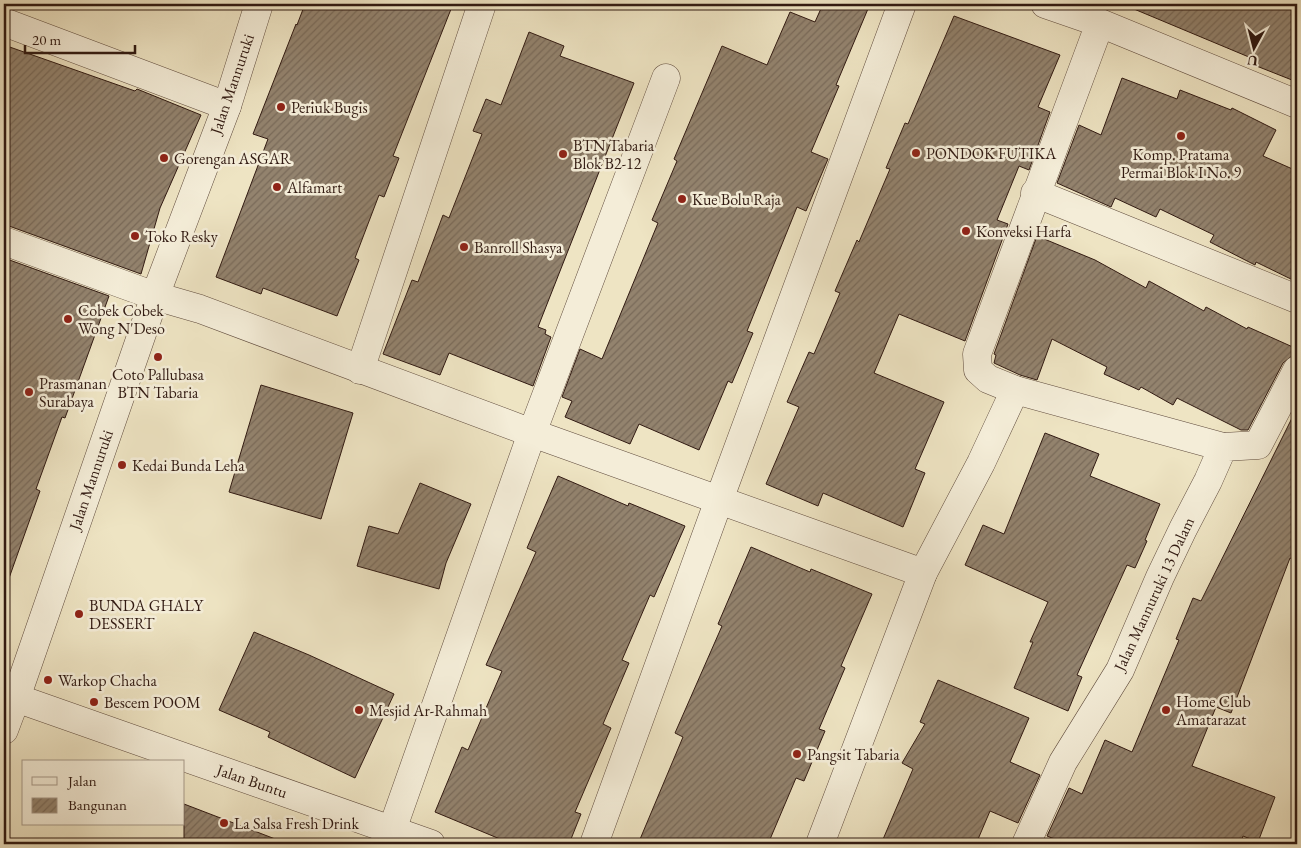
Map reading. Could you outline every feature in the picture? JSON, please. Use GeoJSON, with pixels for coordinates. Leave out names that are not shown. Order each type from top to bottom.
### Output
{"type":"FeatureCollection","features":[{"type":"Feature","properties":{"kind":"street","name":"Jalan Mannuruki"},"geometry":{"type":"LineString","coordinates":[[4,730],[155,296],[227,106],[259,4]]}},
{"type":"Feature","properties":{"kind":"street"},"geometry":{"type":"LineString","coordinates":[[360,370],[482,4]]}},
{"type":"Feature","properties":{"kind":"street"},"geometry":{"type":"LineString","coordinates":[[594,844],[902,4]]}},
{"type":"Feature","properties":{"kind":"street"},"geometry":{"type":"LineString","coordinates":[[1045,4],[1100,23],[1297,104]]}},
{"type":"Feature","properties":{"kind":"street"},"geometry":{"type":"LineString","coordinates":[[4,22],[227,106]]}},
{"type":"Feature","properties":{"kind":"street"},"geometry":{"type":"LineString","coordinates":[[1100,23],[1035,193],[977,354],[978,370],[988,379],[1015,390],[1223,447],[1258,445],[1297,370]]}},
{"type":"Feature","properties":{"kind":"street"},"geometry":{"type":"LineString","coordinates":[[392,830],[532,433],[666,78]]}},
{"type":"Feature","properties":{"kind":"street"},"geometry":{"type":"LineString","coordinates":[[1035,193],[1297,299]]}},
{"type":"Feature","properties":{"kind":"street"},"geometry":{"type":"LineString","coordinates":[[4,241],[155,296],[200,309],[532,433],[923,573]]}},
{"type":"Feature","properties":{"kind":"street"},"geometry":{"type":"LineString","coordinates":[[820,844],[923,573],[981,463],[1015,390]]}},
{"type":"Feature","properties":{"kind":"street","name":"Jalan Mannuruki 13 Dalam"},"geometry":{"type":"LineString","coordinates":[[1026,844],[1063,762],[1120,670],[1160,577],[1208,482],[1223,447]]}},
{"type":"Feature","properties":{"kind":"street","name":"Jalan Buntu"},"geometry":{"type":"LineString","coordinates":[[16,698],[431,844]]}},
{"type":"Feature","properties":{"kind":"building"},"geometry":{"type":"Polygon","coordinates":[[[305,4],[453,4],[393,156],[399,158],[384,197],[379,195],[355,258],[359,260],[337,316],[263,288],[261,294],[216,277],[268,139],[253,134],[305,4]]]}},
{"type":"Feature","properties":{"kind":"building"},"geometry":{"type":"Polygon","coordinates":[[[823,4],[870,4],[836,85],[839,86],[811,152],[828,159],[806,211],[797,207],[747,331],[753,333],[732,383],[728,381],[699,450],[639,424],[630,444],[565,417],[572,401],[562,397],[580,349],[602,359],[658,223],[652,220],[677,161],[674,159],[722,46],[767,65],[790,12],[815,22],[823,4]]]}},
{"type":"Feature","properties":{"kind":"building"},"geometry":{"type":"Polygon","coordinates":[[[1122,4],[1297,4],[1297,82],[1254,65],[1256,60],[1122,4]]]}},
{"type":"Feature","properties":{"kind":"building"},"geometry":{"type":"Polygon","coordinates":[[[954,16],[1060,55],[1038,107],[1050,112],[1029,170],[1019,166],[997,220],[1008,224],[965,341],[899,314],[874,373],[944,402],[915,469],[925,473],[903,527],[823,493],[818,506],[766,484],[799,407],[787,402],[809,352],[814,354],[840,293],[835,291],[857,240],[859,242],[890,169],[886,168],[905,123],[908,124],[954,16]]]}},
{"type":"Feature","properties":{"kind":"building"},"geometry":{"type":"Polygon","coordinates":[[[529,32],[564,46],[560,56],[634,83],[538,327],[546,330],[545,334],[551,337],[533,386],[449,353],[440,375],[383,354],[412,280],[418,282],[443,215],[449,218],[482,134],[473,131],[486,99],[501,105],[529,32]]]}},
{"type":"Feature","properties":{"kind":"building"},"geometry":{"type":"Polygon","coordinates":[[[4,45],[135,91],[137,89],[201,115],[160,208],[141,274],[9,226],[4,226],[4,45]]]}},
{"type":"Feature","properties":{"kind":"building"},"geometry":{"type":"Polygon","coordinates":[[[1122,78],[1177,99],[1180,90],[1231,110],[1232,108],[1276,130],[1263,156],[1297,171],[1297,282],[1256,262],[1255,265],[1210,242],[1214,235],[1160,209],[1156,217],[1115,198],[1111,207],[1057,183],[1079,125],[1101,135],[1122,78]]]}},
{"type":"Feature","properties":{"kind":"building"},"geometry":{"type":"Polygon","coordinates":[[[1037,236],[1095,260],[1146,288],[1149,281],[1204,311],[1206,307],[1247,329],[1248,327],[1295,348],[1292,356],[1283,363],[1248,430],[1241,430],[1177,398],[1173,405],[1141,387],[1139,390],[1104,374],[1107,367],[1052,339],[1037,380],[1020,375],[994,363],[996,355],[994,354],[1037,236]]]}},
{"type":"Feature","properties":{"kind":"building"},"geometry":{"type":"Polygon","coordinates":[[[4,258],[109,296],[65,418],[62,417],[36,489],[40,491],[8,581],[4,580],[4,258]]]}},
{"type":"Feature","properties":{"kind":"building"},"geometry":{"type":"Polygon","coordinates":[[[261,385],[353,413],[321,519],[229,492],[261,385]]]}},
{"type":"Feature","properties":{"kind":"building"},"geometry":{"type":"Polygon","coordinates":[[[1297,408],[1297,561],[1290,558],[1231,713],[1216,707],[1192,766],[1275,797],[1258,842],[1243,836],[1240,844],[1067,844],[1047,836],[1069,788],[1082,794],[1105,740],[1132,752],[1179,640],[1176,639],[1193,598],[1201,601],[1297,408]]]}},
{"type":"Feature","properties":{"kind":"building"},"geometry":{"type":"Polygon","coordinates":[[[1045,433],[1099,454],[1090,476],[1160,504],[1135,568],[1127,565],[1077,675],[1082,677],[1068,711],[1014,688],[1033,642],[1030,642],[1048,602],[965,565],[983,525],[1004,534],[1045,433]]]}},
{"type":"Feature","properties":{"kind":"building"},"geometry":{"type":"Polygon","coordinates":[[[558,476],[628,506],[629,503],[685,526],[654,597],[650,595],[622,660],[629,663],[603,724],[611,728],[575,812],[581,814],[569,844],[512,844],[435,812],[462,747],[468,750],[502,671],[486,665],[536,552],[527,548],[558,476]]]}},
{"type":"Feature","properties":{"kind":"building"},"geometry":{"type":"Polygon","coordinates":[[[420,483],[471,504],[446,563],[439,589],[357,566],[369,526],[398,534],[420,483]]]}},
{"type":"Feature","properties":{"kind":"building"},"geometry":{"type":"Polygon","coordinates":[[[751,547],[810,572],[811,569],[872,594],[841,666],[845,668],[819,729],[825,731],[804,781],[796,778],[768,844],[638,844],[683,737],[675,733],[722,626],[718,624],[751,547]]]}},
{"type":"Feature","properties":{"kind":"building"},"geometry":{"type":"Polygon","coordinates":[[[254,632],[394,694],[355,778],[268,737],[270,732],[219,710],[254,632]]]}},
{"type":"Feature","properties":{"kind":"building"},"geometry":{"type":"Polygon","coordinates":[[[938,680],[1029,718],[1010,762],[1040,775],[1018,823],[990,811],[976,844],[881,844],[913,769],[902,763],[925,724],[920,722],[938,680]]]}},
{"type":"Feature","properties":{"kind":"building"},"geometry":{"type":"Polygon","coordinates":[[[185,804],[283,842],[282,844],[184,844],[185,804]]]}},
{"type":"Feature","properties":{"kind":"place","name":"Periuk Bugis"},"geometry":{"type":"Point","coordinates":[281,107]}},
{"type":"Feature","properties":{"kind":"place","name":"Komp. Pratama Permai Blok I No. 9"},"geometry":{"type":"Point","coordinates":[1181,136]}},
{"type":"Feature","properties":{"kind":"place","name":"PONDOK FUTIKA"},"geometry":{"type":"Point","coordinates":[916,153]}},
{"type":"Feature","properties":{"kind":"place","name":"BTN Tabaria Blok B2-12"},"geometry":{"type":"Point","coordinates":[563,154]}},
{"type":"Feature","properties":{"kind":"place","name":"Gorengan ASGAR"},"geometry":{"type":"Point","coordinates":[164,158]}},
{"type":"Feature","properties":{"kind":"place","name":"Alfamart"},"geometry":{"type":"Point","coordinates":[277,187]}},
{"type":"Feature","properties":{"kind":"place","name":"Kue Bolu Raja"},"geometry":{"type":"Point","coordinates":[682,199]}},
{"type":"Feature","properties":{"kind":"place","name":"Konveksi Harfa"},"geometry":{"type":"Point","coordinates":[966,231]}},
{"type":"Feature","properties":{"kind":"place","name":"Toko Resky"},"geometry":{"type":"Point","coordinates":[135,236]}},
{"type":"Feature","properties":{"kind":"place","name":"Banroll Shasya"},"geometry":{"type":"Point","coordinates":[464,247]}},
{"type":"Feature","properties":{"kind":"place","name":"Cobek Cobek Wong N'Deso"},"geometry":{"type":"Point","coordinates":[68,319]}},
{"type":"Feature","properties":{"kind":"place","name":"Coto Pallubasa BTN Tabaria"},"geometry":{"type":"Point","coordinates":[158,357]}},
{"type":"Feature","properties":{"kind":"place","name":"Prasmanan Surabaya"},"geometry":{"type":"Point","coordinates":[29,392]}},
{"type":"Feature","properties":{"kind":"place","name":"Kedai Bunda Leha"},"geometry":{"type":"Point","coordinates":[122,465]}},
{"type":"Feature","properties":{"kind":"place","name":"BUNDA GHALY DESSERT"},"geometry":{"type":"Point","coordinates":[79,614]}},
{"type":"Feature","properties":{"kind":"place","name":"Warkop Chacha"},"geometry":{"type":"Point","coordinates":[48,680]}},
{"type":"Feature","properties":{"kind":"place","name":"Bescem POOM"},"geometry":{"type":"Point","coordinates":[94,702]}},
{"type":"Feature","properties":{"kind":"place","name":"Mesjid Ar-Rahmah"},"geometry":{"type":"Point","coordinates":[359,710]}},
{"type":"Feature","properties":{"kind":"place","name":"Home Club Amatarazat"},"geometry":{"type":"Point","coordinates":[1166,710]}},
{"type":"Feature","properties":{"kind":"place","name":"Pangsit Tabaria"},"geometry":{"type":"Point","coordinates":[797,754]}},
{"type":"Feature","properties":{"kind":"place","name":"La Salsa Fresh Drink"},"geometry":{"type":"Point","coordinates":[224,823]}}]}
